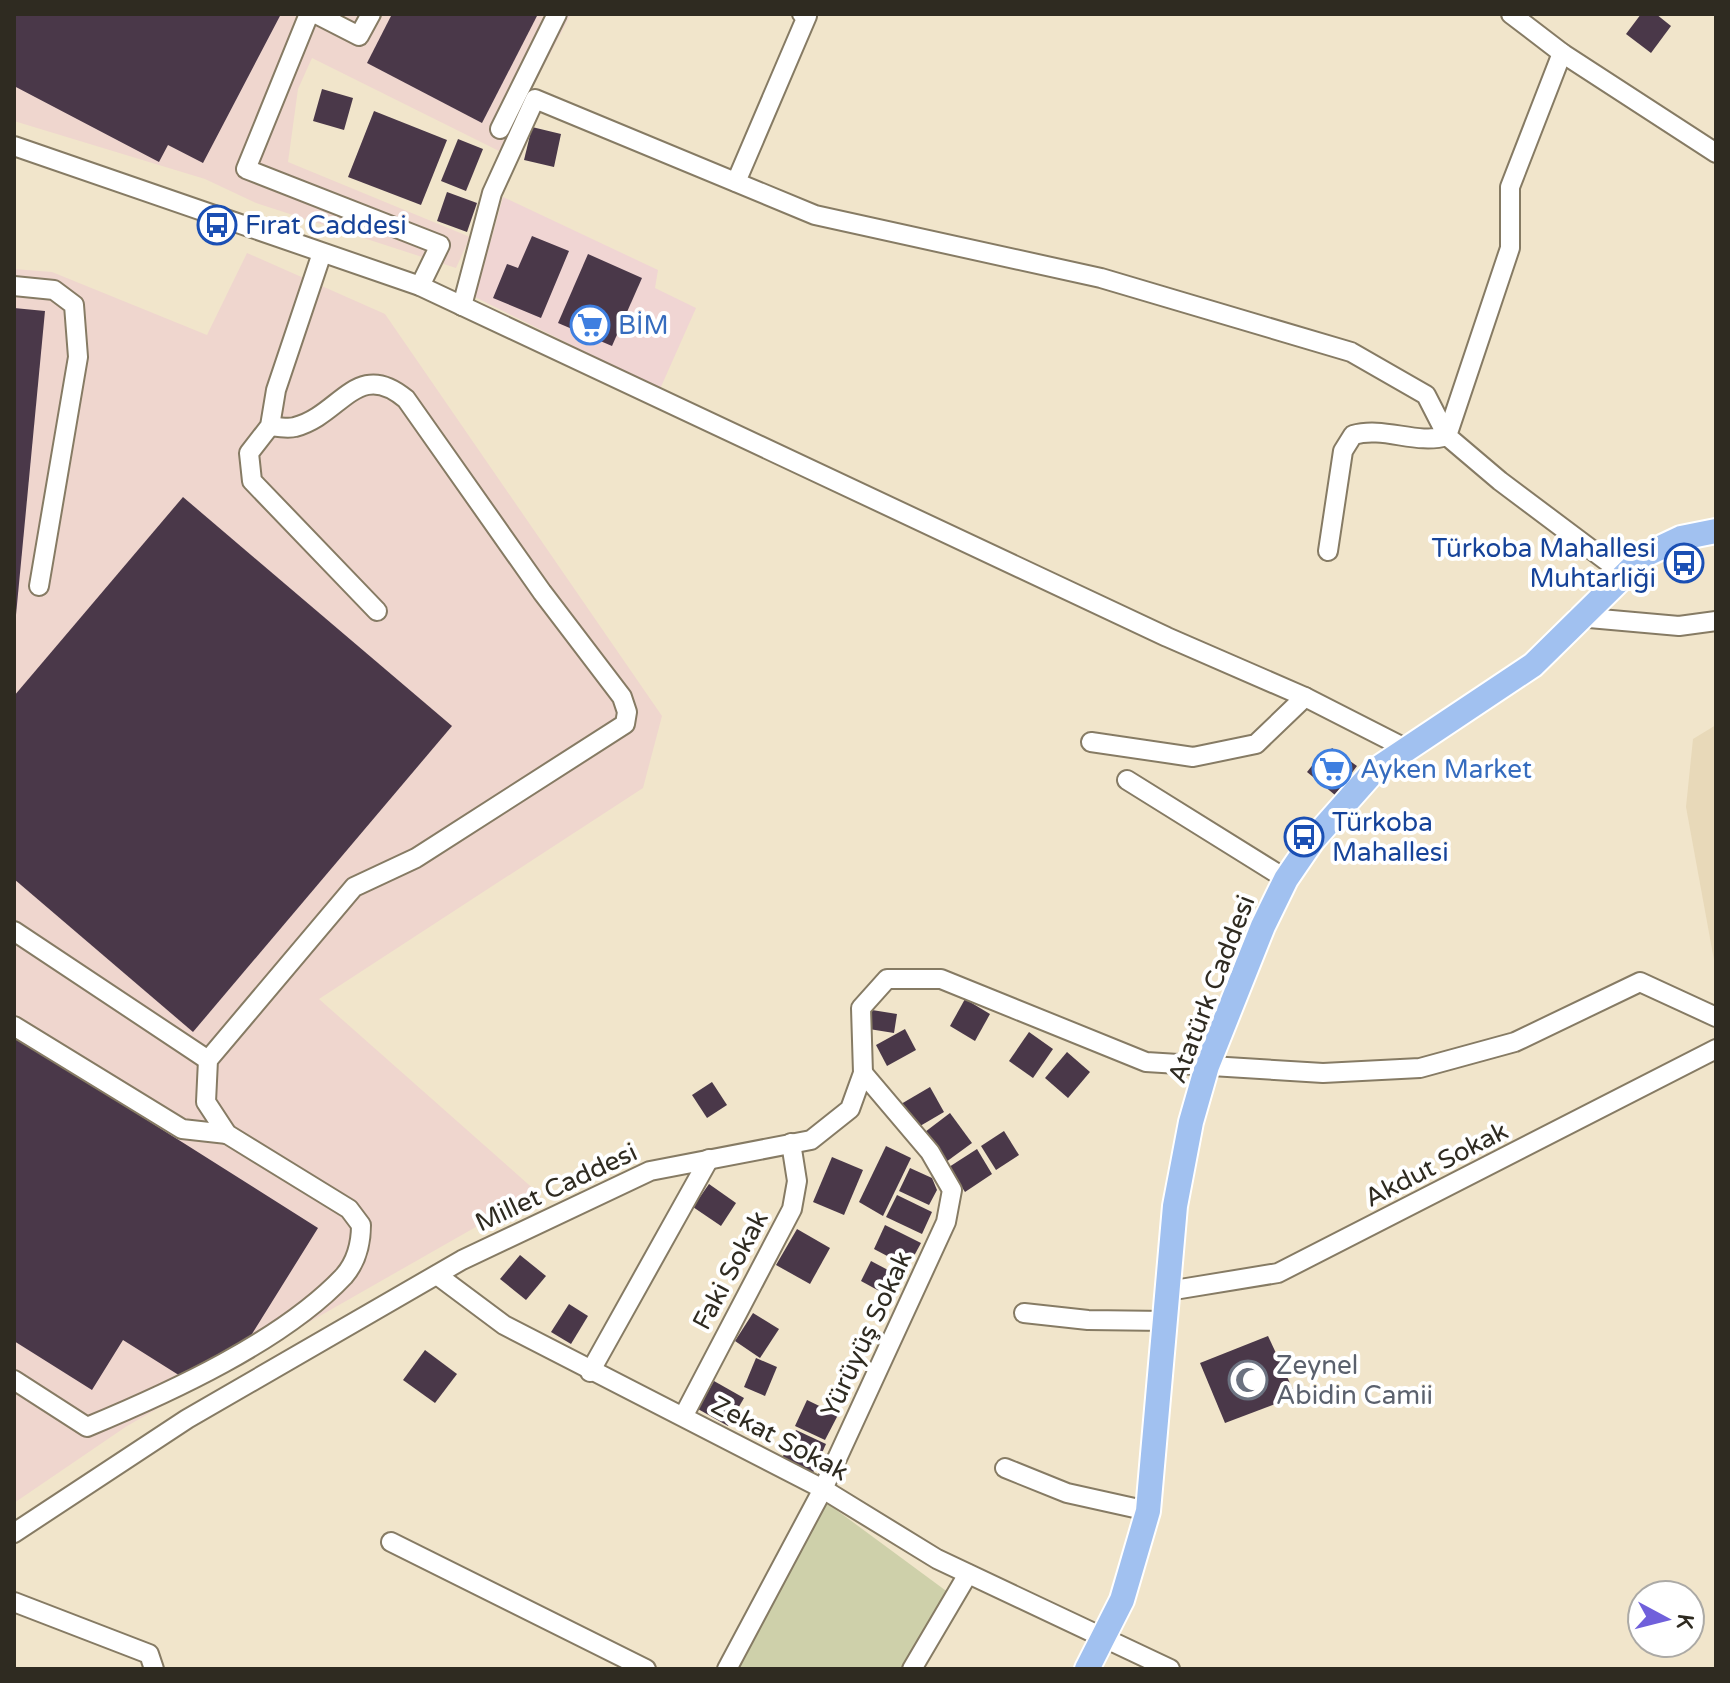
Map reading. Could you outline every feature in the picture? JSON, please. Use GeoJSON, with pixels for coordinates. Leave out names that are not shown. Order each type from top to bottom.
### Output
{"type":"FeatureCollection","features":[{"type":"Feature","properties":{"kind":"main road","name":"Atatürk Caddesi"},"geometry":{"type":"LineString","coordinates":[[1087,1669],[1104,1638],[1137,1558],[1148,1511],[1182,1161],[1207,1066],[1263,926],[1286,879],[1312,841],[1374,771],[1533,665],[1578,617],[1645,555],[1681,538],[1716,531]]}},
{"type":"Feature","properties":{"kind":"street"},"geometry":{"type":"LineString","coordinates":[[309,14],[246,169],[440,245],[420,286]]}},
{"type":"Feature","properties":{"kind":"street"},"geometry":{"type":"LineString","coordinates":[[316,14],[359,36],[371,14]]}},
{"type":"Feature","properties":{"kind":"street"},"geometry":{"type":"LineString","coordinates":[[500,129],[557,14]]}},
{"type":"Feature","properties":{"kind":"street"},"geometry":{"type":"LineString","coordinates":[[736,182],[807,16],[802,14]]}},
{"type":"Feature","properties":{"kind":"street"},"geometry":{"type":"LineString","coordinates":[[1511,14],[1562,53],[1716,153]]}},
{"type":"Feature","properties":{"kind":"street"},"geometry":{"type":"LineString","coordinates":[[1447,436],[1510,248],[1510,187],[1562,53]]}},
{"type":"Feature","properties":{"kind":"street"},"geometry":{"type":"LineString","coordinates":[[462,306],[492,193],[535,99],[815,215],[1101,278],[1351,352],[1426,395],[1447,436],[1500,481],[1624,574]]}},
{"type":"Feature","properties":{"kind":"street"},"geometry":{"type":"LineString","coordinates":[[14,146],[420,286],[1167,637],[1305,697],[1407,749]]}},
{"type":"Feature","properties":{"kind":"street"},"geometry":{"type":"LineString","coordinates":[[322,253],[276,390],[270,426],[249,453],[252,481],[377,611]]}},
{"type":"Feature","properties":{"kind":"street"},"geometry":{"type":"LineString","coordinates":[[14,286],[54,290],[74,305],[78,357],[39,586]]}},
{"type":"Feature","properties":{"kind":"street"},"geometry":{"type":"LineString","coordinates":[[14,1380],[87,1427],[150,1400],[285,1326],[345,1275],[360,1248],[361,1225],[349,1209],[227,1134],[206,1102],[208,1060],[354,887],[416,858],[625,724],[627,712],[622,697],[542,592],[406,399],[388,384],[365,384],[294,427],[270,426]]}},
{"type":"Feature","properties":{"kind":"street"},"geometry":{"type":"LineString","coordinates":[[1328,551],[1343,451],[1353,435],[1365,431],[1429,441],[1447,436]]}},
{"type":"Feature","properties":{"kind":"street"},"geometry":{"type":"LineString","coordinates":[[1578,617],[1679,626],[1716,621]]}},
{"type":"Feature","properties":{"kind":"street"},"geometry":{"type":"LineString","coordinates":[[1091,742],[1193,757],[1206,755],[1256,744],[1305,697]]}},
{"type":"Feature","properties":{"kind":"street"},"geometry":{"type":"LineString","coordinates":[[1127,780],[1286,879]]}},
{"type":"Feature","properties":{"kind":"street"},"geometry":{"type":"LineString","coordinates":[[14,931],[208,1060]]}},
{"type":"Feature","properties":{"kind":"street","name":"Millet Caddesi"},"geometry":{"type":"LineString","coordinates":[[14,1533],[187,1419],[437,1275],[650,1171],[811,1140],[850,1109],[863,1073],[861,1008],[887,979],[941,979],[1146,1062],[1323,1073],[1420,1068],[1515,1042],[1640,982],[1716,1017]]}},
{"type":"Feature","properties":{"kind":"street"},"geometry":{"type":"LineString","coordinates":[[14,1026],[182,1129],[227,1134]]}},
{"type":"Feature","properties":{"kind":"street","name":"Akdut Sokak"},"geometry":{"type":"LineString","coordinates":[[1168,1291],[1278,1273],[1716,1049]]}},
{"type":"Feature","properties":{"kind":"street","name":"Yürüyüş Sokak"},"geometry":{"type":"LineString","coordinates":[[727,1669],[823,1489],[946,1222],[952,1190],[930,1152],[863,1073]]}},
{"type":"Feature","properties":{"kind":"street","name":"Faki Sokak"},"geometry":{"type":"LineString","coordinates":[[684,1415],[792,1209],[797,1181],[791,1143]]}},
{"type":"Feature","properties":{"kind":"street"},"geometry":{"type":"LineString","coordinates":[[590,1372],[709,1159]]}},
{"type":"Feature","properties":{"kind":"street","name":"Zekat Sokak"},"geometry":{"type":"LineString","coordinates":[[437,1275],[504,1325],[590,1372],[684,1415],[823,1489],[937,1559],[1170,1669]]}},
{"type":"Feature","properties":{"kind":"street"},"geometry":{"type":"LineString","coordinates":[[1024,1313],[1088,1320],[1166,1321]]}},
{"type":"Feature","properties":{"kind":"street"},"geometry":{"type":"LineString","coordinates":[[1005,1468],[1067,1493],[1148,1511]]}},
{"type":"Feature","properties":{"kind":"street"},"geometry":{"type":"LineString","coordinates":[[391,1542],[646,1669]]}},
{"type":"Feature","properties":{"kind":"street"},"geometry":{"type":"LineString","coordinates":[[912,1669],[968,1574]]}},
{"type":"Feature","properties":{"kind":"street"},"geometry":{"type":"LineString","coordinates":[[14,1602],[149,1654],[154,1669]]}},
{"type":"Feature","properties":{"kind":"shaded area"},"geometry":{"type":"Polygon","coordinates":[[[14,14],[571,14],[499,151],[312,58],[298,89],[288,162],[470,237],[456,268],[256,203],[205,179],[14,121],[14,14]]]}},
{"type":"Feature","properties":{"kind":"shaded area"},"geometry":{"type":"Polygon","coordinates":[[[503,197],[658,270],[655,288],[696,308],[660,389],[475,297],[503,197]]]}},
{"type":"Feature","properties":{"kind":"shaded area"},"geometry":{"type":"Polygon","coordinates":[[[247,253],[385,314],[662,716],[643,788],[319,999],[537,1192],[127,1426],[14,1503],[14,269],[52,272],[207,335],[247,253]]]}},
{"type":"Feature","properties":{"kind":"shaded area"},"geometry":{"type":"Polygon","coordinates":[[[1716,725],[1716,971],[1686,807],[1693,739],[1716,725]]]}},
{"type":"Feature","properties":{"kind":"green space"},"geometry":{"type":"Polygon","coordinates":[[[827,1503],[949,1593],[905,1669],[733,1669],[827,1503]]]}},
{"type":"Feature","properties":{"kind":"building"},"geometry":{"type":"Polygon","coordinates":[[[14,14],[281,14],[203,163],[168,145],[159,162],[14,86],[14,14]]]}},
{"type":"Feature","properties":{"kind":"building"},"geometry":{"type":"Polygon","coordinates":[[[392,14],[538,14],[482,123],[367,63],[392,14]]]}},
{"type":"Feature","properties":{"kind":"building"},"geometry":{"type":"Polygon","coordinates":[[[1641,14],[1656,14],[1671,26],[1651,53],[1626,34],[1641,14]]]}},
{"type":"Feature","properties":{"kind":"building"},"geometry":{"type":"Polygon","coordinates":[[[322,89],[353,98],[344,130],[313,121],[322,89]]]}},
{"type":"Feature","properties":{"kind":"building"},"geometry":{"type":"Polygon","coordinates":[[[374,111],[447,140],[421,205],[348,177],[374,111]]]}},
{"type":"Feature","properties":{"kind":"building"},"geometry":{"type":"Polygon","coordinates":[[[532,127],[561,134],[554,167],[524,160],[532,127]]]}},
{"type":"Feature","properties":{"kind":"building"},"geometry":{"type":"Polygon","coordinates":[[[458,139],[483,149],[466,191],[441,181],[458,139]]]}},
{"type":"Feature","properties":{"kind":"building"},"geometry":{"type":"Polygon","coordinates":[[[447,192],[477,203],[467,232],[437,221],[447,192]]]}},
{"type":"Feature","properties":{"kind":"building"},"geometry":{"type":"Polygon","coordinates":[[[532,236],[569,251],[541,318],[493,298],[507,264],[518,268],[532,236]]]}},
{"type":"Feature","properties":{"kind":"building"},"geometry":{"type":"Polygon","coordinates":[[[588,254],[642,278],[612,346],[558,323],[588,254]]]}},
{"type":"Feature","properties":{"kind":"building"},"geometry":{"type":"Polygon","coordinates":[[[14,308],[45,311],[16,615],[14,615],[14,308]]]}},
{"type":"Feature","properties":{"kind":"building"},"geometry":{"type":"Polygon","coordinates":[[[183,497],[452,726],[193,1032],[14,879],[14,696],[183,497]]]}},
{"type":"Feature","properties":{"kind":"building","name":"Ayken Market"},"geometry":{"type":"Polygon","coordinates":[[[1332,748],[1357,766],[1335,795],[1307,772],[1319,757],[1324,760],[1332,748]]]}},
{"type":"Feature","properties":{"kind":"building"},"geometry":{"type":"Polygon","coordinates":[[[965,999],[990,1014],[975,1041],[950,1026],[965,999]]]}},
{"type":"Feature","properties":{"kind":"building"},"geometry":{"type":"Polygon","coordinates":[[[872,1010],[897,1014],[894,1033],[869,1029],[872,1010]]]}},
{"type":"Feature","properties":{"kind":"building"},"geometry":{"type":"Polygon","coordinates":[[[905,1029],[916,1050],[887,1066],[876,1045],[905,1029]]]}},
{"type":"Feature","properties":{"kind":"building"},"geometry":{"type":"Polygon","coordinates":[[[1029,1032],[1053,1049],[1033,1078],[1009,1061],[1029,1032]]]}},
{"type":"Feature","properties":{"kind":"building"},"geometry":{"type":"Polygon","coordinates":[[[14,1036],[318,1228],[247,1342],[185,1379],[123,1340],[92,1390],[14,1341],[14,1036]]]}},
{"type":"Feature","properties":{"kind":"building"},"geometry":{"type":"Polygon","coordinates":[[[1067,1052],[1090,1072],[1068,1098],[1045,1078],[1067,1052]]]}},
{"type":"Feature","properties":{"kind":"building"},"geometry":{"type":"Polygon","coordinates":[[[712,1082],[727,1105],[707,1118],[692,1095],[712,1082]]]}},
{"type":"Feature","properties":{"kind":"building"},"geometry":{"type":"Polygon","coordinates":[[[930,1087],[944,1112],[915,1129],[901,1104],[930,1087]]]}},
{"type":"Feature","properties":{"kind":"building"},"geometry":{"type":"Polygon","coordinates":[[[950,1113],[972,1143],[946,1162],[925,1132],[950,1113]]]}},
{"type":"Feature","properties":{"kind":"building"},"geometry":{"type":"Polygon","coordinates":[[[1004,1131],[1019,1155],[996,1170],[981,1146],[1004,1131]]]}},
{"type":"Feature","properties":{"kind":"building"},"geometry":{"type":"Polygon","coordinates":[[[886,1146],[911,1158],[883,1216],[859,1202],[886,1146]]]}},
{"type":"Feature","properties":{"kind":"building"},"geometry":{"type":"Polygon","coordinates":[[[977,1149],[992,1174],[965,1192],[949,1167],[977,1149]]]}},
{"type":"Feature","properties":{"kind":"building"},"geometry":{"type":"Polygon","coordinates":[[[832,1157],[863,1170],[844,1215],[813,1202],[832,1157]]]}},
{"type":"Feature","properties":{"kind":"building"},"geometry":{"type":"Polygon","coordinates":[[[910,1168],[932,1178],[937,1190],[929,1205],[899,1191],[910,1168]]]}},
{"type":"Feature","properties":{"kind":"building"},"geometry":{"type":"Polygon","coordinates":[[[709,1184],[736,1203],[721,1226],[693,1207],[709,1184]]]}},
{"type":"Feature","properties":{"kind":"building"},"geometry":{"type":"Polygon","coordinates":[[[897,1195],[932,1212],[922,1234],[886,1217],[897,1195]]]}},
{"type":"Feature","properties":{"kind":"building"},"geometry":{"type":"Polygon","coordinates":[[[885,1225],[921,1243],[908,1267],[874,1249],[885,1225]]]}},
{"type":"Feature","properties":{"kind":"building"},"geometry":{"type":"Polygon","coordinates":[[[797,1229],[830,1248],[810,1284],[776,1265],[797,1229]]]}},
{"type":"Feature","properties":{"kind":"building"},"geometry":{"type":"Polygon","coordinates":[[[520,1255],[546,1276],[526,1300],[500,1279],[520,1255]]]}},
{"type":"Feature","properties":{"kind":"building"},"geometry":{"type":"Polygon","coordinates":[[[871,1261],[903,1278],[892,1298],[861,1281],[871,1261]]]}},
{"type":"Feature","properties":{"kind":"building"},"geometry":{"type":"Polygon","coordinates":[[[569,1304],[588,1316],[571,1344],[551,1332],[569,1304]]]}},
{"type":"Feature","properties":{"kind":"building"},"geometry":{"type":"Polygon","coordinates":[[[753,1313],[779,1329],[760,1358],[735,1341],[753,1313]]]}},
{"type":"Feature","properties":{"kind":"building","name":"Zeynel Abidin Camii"},"geometry":{"type":"Polygon","coordinates":[[[1268,1336],[1296,1396],[1225,1423],[1200,1363],[1268,1336]]]}},
{"type":"Feature","properties":{"kind":"building"},"geometry":{"type":"Polygon","coordinates":[[[425,1350],[457,1374],[435,1403],[403,1380],[425,1350]]]}},
{"type":"Feature","properties":{"kind":"building"},"geometry":{"type":"Polygon","coordinates":[[[756,1358],[777,1367],[765,1396],[744,1387],[756,1358]]]}},
{"type":"Feature","properties":{"kind":"building"},"geometry":{"type":"Polygon","coordinates":[[[714,1381],[744,1398],[728,1426],[698,1409],[714,1381]]]}},
{"type":"Feature","properties":{"kind":"building"},"geometry":{"type":"Polygon","coordinates":[[[807,1400],[838,1415],[825,1440],[795,1426],[807,1400]]]}},
{"type":"Feature","properties":{"kind":"building"},"geometry":{"type":"Polygon","coordinates":[[[796,1430],[826,1444],[813,1473],[782,1458],[796,1430]]]}},
{"type":"Feature","properties":{"kind":"place","name":"Fırat Caddesi"},"geometry":{"type":"Point","coordinates":[217,225]}},
{"type":"Feature","properties":{"kind":"place","name":"BİM"},"geometry":{"type":"Point","coordinates":[590,325]}},
{"type":"Feature","properties":{"kind":"place","name":"Türkoba Mahallesi Muhtarliği"},"geometry":{"type":"Point","coordinates":[1684,563]}},
{"type":"Feature","properties":{"kind":"place","name":"Ayken Market"},"geometry":{"type":"Point","coordinates":[1332,769]}},
{"type":"Feature","properties":{"kind":"place","name":"Türkoba Mahallesi"},"geometry":{"type":"Point","coordinates":[1304,837]}},
{"type":"Feature","properties":{"kind":"place","name":"Zeynel Abidin Camii"},"geometry":{"type":"Point","coordinates":[1248,1380]}}]}
